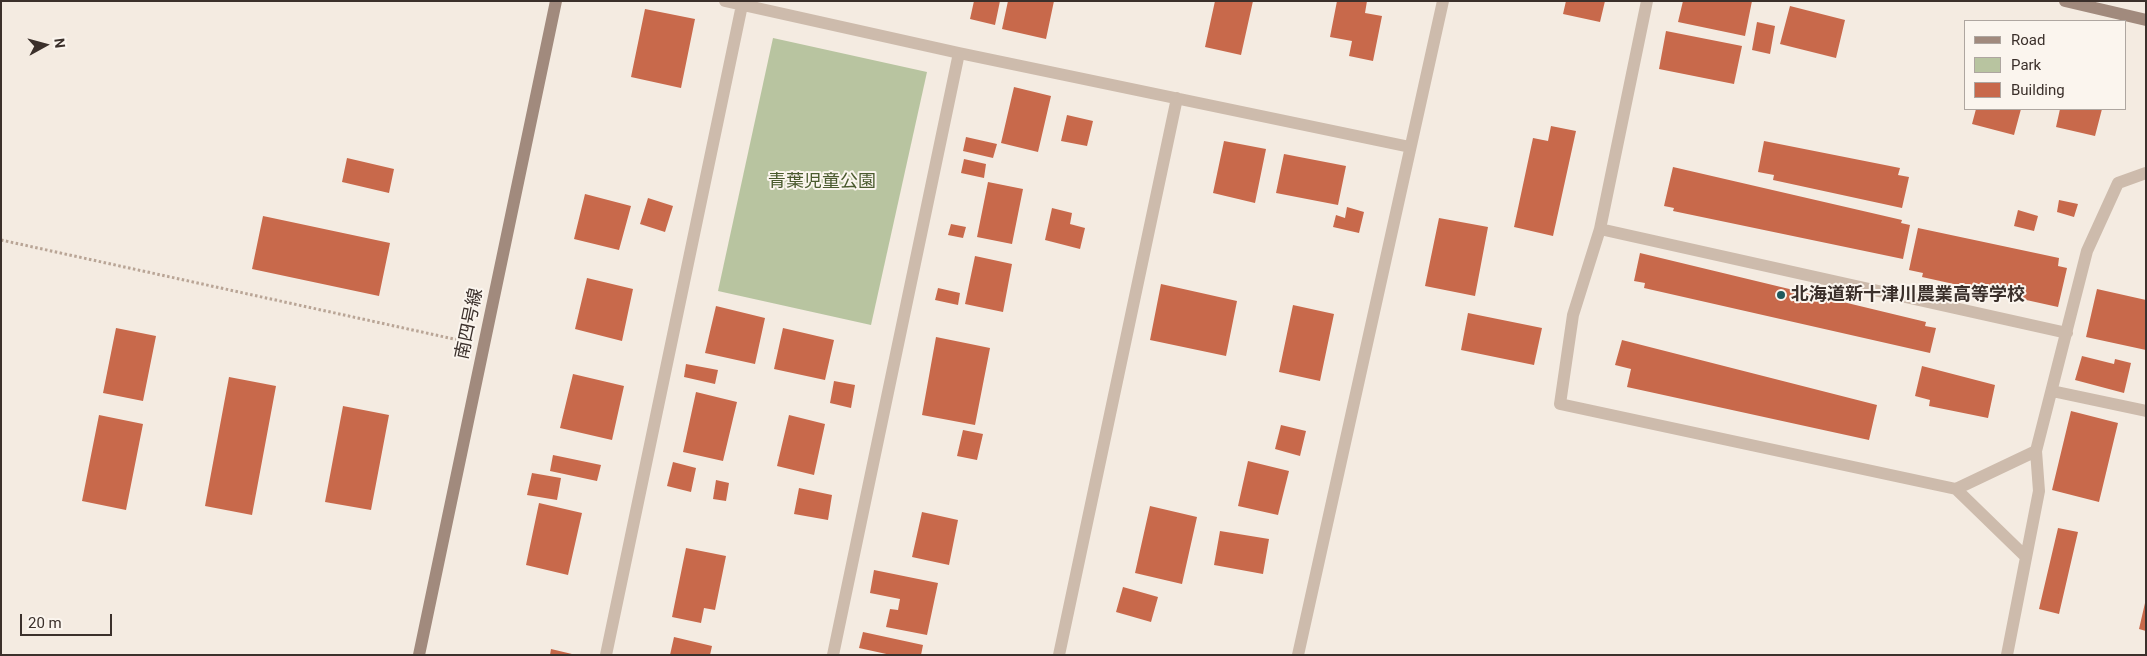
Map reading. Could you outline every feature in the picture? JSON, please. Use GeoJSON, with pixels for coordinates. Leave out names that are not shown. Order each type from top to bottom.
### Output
{"type":"FeatureCollection","features":[{"type":"Feature","properties":{"kind":"street","name":"南四号線"},"geometry":{"type":"LineString","coordinates":[[419,655],[556,1]]}},
{"type":"Feature","properties":{"kind":"street"},"geometry":{"type":"LineString","coordinates":[[725,1],[959,53],[1410,147]]}},
{"type":"Feature","properties":{"kind":"street"},"geometry":{"type":"LineString","coordinates":[[1298,655],[1443,1]]}},
{"type":"Feature","properties":{"kind":"street"},"geometry":{"type":"LineString","coordinates":[[1647,1],[1600,229],[1573,315],[1560,404],[1956,489],[2026,557]]}},
{"type":"Feature","properties":{"kind":"street"},"geometry":{"type":"LineString","coordinates":[[2065,1],[2146,20]]}},
{"type":"Feature","properties":{"kind":"street"},"geometry":{"type":"LineString","coordinates":[[606,655],[742,5]]}},
{"type":"Feature","properties":{"kind":"street"},"geometry":{"type":"LineString","coordinates":[[833,655],[959,53]]}},
{"type":"Feature","properties":{"kind":"street"},"geometry":{"type":"LineString","coordinates":[[1059,655],[1177,98]]}},
{"type":"Feature","properties":{"kind":"street"},"geometry":{"type":"LineString","coordinates":[[2007,655],[2039,490],[2036,451],[2087,251],[2118,183],[2146,173]]}},
{"type":"Feature","properties":{"kind":"street"},"geometry":{"type":"LineString","coordinates":[[1600,229],[2067,334]]}},
{"type":"Feature","properties":{"kind":"street"},"geometry":{"type":"LineString","coordinates":[[2052,391],[2146,412]]}},
{"type":"Feature","properties":{"kind":"street"},"geometry":{"type":"LineString","coordinates":[[1956,489],[2036,451]]}},
{"type":"Feature","properties":{"kind":"path"},"geometry":{"type":"LineString","coordinates":[[1,240],[483,345]]}},
{"type":"Feature","properties":{"kind":"green space","name":"青葉児童公園"},"geometry":{"type":"Polygon","coordinates":[[[773,38],[927,72],[871,325],[718,291],[773,38]]]}},
{"type":"Feature","properties":{"kind":"building"},"geometry":{"type":"Polygon","coordinates":[[[974,1],[1000,1],[995,25],[970,19],[974,1]]]}},
{"type":"Feature","properties":{"kind":"building"},"geometry":{"type":"Polygon","coordinates":[[[1008,1],[1054,1],[1046,39],[1002,29],[1008,1]]]}},
{"type":"Feature","properties":{"kind":"building"},"geometry":{"type":"Polygon","coordinates":[[[1215,1],[1253,1],[1241,55],[1205,47],[1215,1]]]}},
{"type":"Feature","properties":{"kind":"building"},"geometry":{"type":"Polygon","coordinates":[[[1337,1],[1367,1],[1365,13],[1382,16],[1373,61],[1349,56],[1352,41],[1330,37],[1337,1]]]}},
{"type":"Feature","properties":{"kind":"building"},"geometry":{"type":"Polygon","coordinates":[[[1566,1],[1605,1],[1600,22],[1563,14],[1566,1]]]}},
{"type":"Feature","properties":{"kind":"building"},"geometry":{"type":"Polygon","coordinates":[[[1683,1],[1752,1],[1745,36],[1678,22],[1683,1]]]}},
{"type":"Feature","properties":{"kind":"building"},"geometry":{"type":"Polygon","coordinates":[[[1790,6],[1845,20],[1836,58],[1780,44],[1790,6]]]}},
{"type":"Feature","properties":{"kind":"building"},"geometry":{"type":"Polygon","coordinates":[[[645,9],[695,19],[681,88],[631,77],[645,9]]]}},
{"type":"Feature","properties":{"kind":"building"},"geometry":{"type":"Polygon","coordinates":[[[1757,22],[1775,26],[1770,54],[1752,50],[1757,22]]]}},
{"type":"Feature","properties":{"kind":"building"},"geometry":{"type":"Polygon","coordinates":[[[1666,31],[1742,46],[1734,84],[1659,69],[1666,31]]]}},
{"type":"Feature","properties":{"kind":"building"},"geometry":{"type":"Polygon","coordinates":[[[1014,87],[1051,96],[1038,152],[1001,143],[1014,87]]]}},
{"type":"Feature","properties":{"kind":"building"},"geometry":{"type":"Polygon","coordinates":[[[1976,110],[2021,110],[2014,135],[1972,124],[1976,110]]]}},
{"type":"Feature","properties":{"kind":"building"},"geometry":{"type":"Polygon","coordinates":[[[2060,110],[2102,110],[2095,136],[2056,127],[2060,110]]]}},
{"type":"Feature","properties":{"kind":"building"},"geometry":{"type":"Polygon","coordinates":[[[1067,115],[1093,121],[1087,146],[1061,141],[1067,115]]]}},
{"type":"Feature","properties":{"kind":"building"},"geometry":{"type":"Polygon","coordinates":[[[1551,126],[1576,131],[1553,236],[1514,227],[1533,138],[1548,141],[1551,126]]]}},
{"type":"Feature","properties":{"kind":"building"},"geometry":{"type":"Polygon","coordinates":[[[966,137],[997,144],[993,158],[963,151],[966,137]]]}},
{"type":"Feature","properties":{"kind":"building"},"geometry":{"type":"Polygon","coordinates":[[[1224,141],[1266,149],[1255,203],[1213,193],[1224,141]]]}},
{"type":"Feature","properties":{"kind":"building"},"geometry":{"type":"Polygon","coordinates":[[[1764,141],[1900,168],[1898,175],[1909,177],[1902,208],[1773,180],[1774,175],[1758,172],[1764,141]]]}},
{"type":"Feature","properties":{"kind":"building"},"geometry":{"type":"Polygon","coordinates":[[[1284,154],[1346,166],[1338,205],[1276,193],[1284,154]]]}},
{"type":"Feature","properties":{"kind":"building"},"geometry":{"type":"Polygon","coordinates":[[[347,158],[394,169],[389,193],[342,182],[347,158]]]}},
{"type":"Feature","properties":{"kind":"building"},"geometry":{"type":"Polygon","coordinates":[[[964,159],[986,164],[984,178],[961,173],[964,159]]]}},
{"type":"Feature","properties":{"kind":"building"},"geometry":{"type":"Polygon","coordinates":[[[1673,167],[1902,220],[1901,223],[1910,225],[1903,259],[1673,211],[1674,208],[1664,206],[1673,167]]]}},
{"type":"Feature","properties":{"kind":"building"},"geometry":{"type":"Polygon","coordinates":[[[988,182],[1023,189],[1012,244],[977,237],[988,182]]]}},
{"type":"Feature","properties":{"kind":"building"},"geometry":{"type":"Polygon","coordinates":[[[585,194],[631,206],[619,250],[574,239],[585,194]]]}},
{"type":"Feature","properties":{"kind":"building"},"geometry":{"type":"Polygon","coordinates":[[[648,198],[673,206],[665,232],[640,224],[648,198]]]}},
{"type":"Feature","properties":{"kind":"building"},"geometry":{"type":"Polygon","coordinates":[[[2059,200],[2078,204],[2074,217],[2057,212],[2059,200]]]}},
{"type":"Feature","properties":{"kind":"building"},"geometry":{"type":"Polygon","coordinates":[[[1347,207],[1364,212],[1359,233],[1333,227],[1336,215],[1345,218],[1347,207]]]}},
{"type":"Feature","properties":{"kind":"building"},"geometry":{"type":"Polygon","coordinates":[[[1052,208],[1072,213],[1070,224],[1085,228],[1080,249],[1045,240],[1052,208]]]}},
{"type":"Feature","properties":{"kind":"building"},"geometry":{"type":"Polygon","coordinates":[[[2018,210],[2038,216],[2034,231],[2014,226],[2018,210]]]}},
{"type":"Feature","properties":{"kind":"building"},"geometry":{"type":"Polygon","coordinates":[[[263,216],[390,243],[379,296],[252,269],[263,216]]]}},
{"type":"Feature","properties":{"kind":"building"},"geometry":{"type":"Polygon","coordinates":[[[1439,218],[1488,227],[1475,296],[1425,286],[1439,218]]]}},
{"type":"Feature","properties":{"kind":"building"},"geometry":{"type":"Polygon","coordinates":[[[951,224],[966,227],[963,238],[948,235],[951,224]]]}},
{"type":"Feature","properties":{"kind":"building"},"geometry":{"type":"Polygon","coordinates":[[[1918,228],[2059,258],[2058,266],[2067,268],[2058,307],[1922,277],[1923,273],[1909,270],[1918,228]]]}},
{"type":"Feature","properties":{"kind":"building"},"geometry":{"type":"Polygon","coordinates":[[[1640,253],[1926,322],[1925,326],[1936,328],[1930,353],[1644,288],[1645,283],[1634,281],[1640,253]]]}},
{"type":"Feature","properties":{"kind":"building"},"geometry":{"type":"Polygon","coordinates":[[[975,256],[1012,264],[1003,312],[965,304],[975,256]]]}},
{"type":"Feature","properties":{"kind":"building"},"geometry":{"type":"Polygon","coordinates":[[[587,278],[633,289],[622,341],[575,329],[587,278]]]}},
{"type":"Feature","properties":{"kind":"building"},"geometry":{"type":"Polygon","coordinates":[[[1161,284],[1237,301],[1226,356],[1150,340],[1161,284]]]}},
{"type":"Feature","properties":{"kind":"building"},"geometry":{"type":"Polygon","coordinates":[[[938,288],[960,293],[958,305],[935,300],[938,288]]]}},
{"type":"Feature","properties":{"kind":"building"},"geometry":{"type":"Polygon","coordinates":[[[2097,289],[2146,300],[2146,350],[2086,337],[2097,289]]]}},
{"type":"Feature","properties":{"kind":"building"},"geometry":{"type":"Polygon","coordinates":[[[1293,305],[1334,314],[1320,381],[1279,372],[1293,305]]]}},
{"type":"Feature","properties":{"kind":"building"},"geometry":{"type":"Polygon","coordinates":[[[716,306],[765,318],[755,364],[705,353],[716,306]]]}},
{"type":"Feature","properties":{"kind":"building"},"geometry":{"type":"Polygon","coordinates":[[[1468,313],[1542,328],[1534,365],[1461,350],[1468,313]]]}},
{"type":"Feature","properties":{"kind":"building"},"geometry":{"type":"Polygon","coordinates":[[[116,328],[156,336],[143,401],[103,393],[116,328]]]}},
{"type":"Feature","properties":{"kind":"building"},"geometry":{"type":"Polygon","coordinates":[[[783,328],[834,340],[825,380],[774,369],[783,328]]]}},
{"type":"Feature","properties":{"kind":"building"},"geometry":{"type":"Polygon","coordinates":[[[936,337],[990,348],[975,425],[922,415],[936,337]]]}},
{"type":"Feature","properties":{"kind":"building"},"geometry":{"type":"Polygon","coordinates":[[[1622,340],[1877,405],[1869,440],[1627,387],[1631,369],[1615,365],[1622,340]]]}},
{"type":"Feature","properties":{"kind":"building"},"geometry":{"type":"Polygon","coordinates":[[[2082,356],[2114,364],[2115,359],[2131,363],[2124,393],[2075,380],[2082,356]]]}},
{"type":"Feature","properties":{"kind":"building"},"geometry":{"type":"Polygon","coordinates":[[[686,364],[718,370],[715,384],[684,377],[686,364]]]}},
{"type":"Feature","properties":{"kind":"building"},"geometry":{"type":"Polygon","coordinates":[[[1922,366],[1995,385],[1988,418],[1929,406],[1930,400],[1915,396],[1922,366]]]}},
{"type":"Feature","properties":{"kind":"building"},"geometry":{"type":"Polygon","coordinates":[[[573,374],[624,386],[612,440],[560,428],[573,374]]]}},
{"type":"Feature","properties":{"kind":"building"},"geometry":{"type":"Polygon","coordinates":[[[229,377],[276,386],[252,515],[205,506],[229,377]]]}},
{"type":"Feature","properties":{"kind":"building"},"geometry":{"type":"Polygon","coordinates":[[[834,381],[855,385],[851,408],[830,403],[834,381]]]}},
{"type":"Feature","properties":{"kind":"building"},"geometry":{"type":"Polygon","coordinates":[[[696,392],[737,402],[723,461],[683,452],[696,392]]]}},
{"type":"Feature","properties":{"kind":"building"},"geometry":{"type":"Polygon","coordinates":[[[343,406],[389,415],[371,510],[325,502],[343,406]]]}},
{"type":"Feature","properties":{"kind":"building"},"geometry":{"type":"Polygon","coordinates":[[[2071,411],[2118,423],[2099,502],[2052,490],[2071,411]]]}},
{"type":"Feature","properties":{"kind":"building"},"geometry":{"type":"Polygon","coordinates":[[[99,415],[143,424],[126,510],[82,501],[99,415]]]}},
{"type":"Feature","properties":{"kind":"building"},"geometry":{"type":"Polygon","coordinates":[[[789,415],[825,424],[814,475],[777,466],[789,415]]]}},
{"type":"Feature","properties":{"kind":"building"},"geometry":{"type":"Polygon","coordinates":[[[1281,425],[1306,431],[1300,456],[1275,449],[1281,425]]]}},
{"type":"Feature","properties":{"kind":"building"},"geometry":{"type":"Polygon","coordinates":[[[963,430],[983,434],[977,460],[957,456],[963,430]]]}},
{"type":"Feature","properties":{"kind":"building"},"geometry":{"type":"Polygon","coordinates":[[[553,455],[601,465],[597,481],[550,471],[553,455]]]}},
{"type":"Feature","properties":{"kind":"building"},"geometry":{"type":"Polygon","coordinates":[[[1248,461],[1289,471],[1278,515],[1238,506],[1248,461]]]}},
{"type":"Feature","properties":{"kind":"building"},"geometry":{"type":"Polygon","coordinates":[[[673,462],[696,468],[691,492],[667,486],[673,462]]]}},
{"type":"Feature","properties":{"kind":"building"},"geometry":{"type":"Polygon","coordinates":[[[532,473],[561,478],[557,500],[527,495],[532,473]]]}},
{"type":"Feature","properties":{"kind":"building"},"geometry":{"type":"Polygon","coordinates":[[[716,480],[729,483],[726,501],[713,499],[716,480]]]}},
{"type":"Feature","properties":{"kind":"building"},"geometry":{"type":"Polygon","coordinates":[[[799,488],[832,495],[828,520],[794,514],[799,488]]]}},
{"type":"Feature","properties":{"kind":"building"},"geometry":{"type":"Polygon","coordinates":[[[539,503],[582,513],[568,575],[526,565],[539,503]]]}},
{"type":"Feature","properties":{"kind":"building"},"geometry":{"type":"Polygon","coordinates":[[[1150,506],[1197,517],[1182,584],[1135,573],[1150,506]]]}},
{"type":"Feature","properties":{"kind":"building"},"geometry":{"type":"Polygon","coordinates":[[[922,512],[958,520],[949,565],[912,557],[922,512]]]}},
{"type":"Feature","properties":{"kind":"building"},"geometry":{"type":"Polygon","coordinates":[[[2058,528],[2078,532],[2059,614],[2039,609],[2058,528]]]}},
{"type":"Feature","properties":{"kind":"building"},"geometry":{"type":"Polygon","coordinates":[[[1220,531],[1269,539],[1263,574],[1214,565],[1220,531]]]}},
{"type":"Feature","properties":{"kind":"building"},"geometry":{"type":"Polygon","coordinates":[[[686,548],[726,556],[715,610],[704,608],[701,623],[672,617],[686,548]]]}},
{"type":"Feature","properties":{"kind":"building"},"geometry":{"type":"Polygon","coordinates":[[[874,570],[938,583],[927,635],[886,627],[890,609],[898,610],[900,599],[870,593],[874,570]]]}},
{"type":"Feature","properties":{"kind":"building"},"geometry":{"type":"Polygon","coordinates":[[[1123,587],[1158,597],[1151,622],[1116,612],[1123,587]]]}},
{"type":"Feature","properties":{"kind":"building"},"geometry":{"type":"Polygon","coordinates":[[[2146,603],[2146,631],[2139,629],[2146,603]]]}},
{"type":"Feature","properties":{"kind":"building"},"geometry":{"type":"Polygon","coordinates":[[[863,632],[923,645],[921,655],[891,655],[859,648],[863,632]]]}},
{"type":"Feature","properties":{"kind":"building"},"geometry":{"type":"Polygon","coordinates":[[[674,637],[712,646],[710,655],[670,655],[674,637]]]}},
{"type":"Feature","properties":{"kind":"building"},"geometry":{"type":"Polygon","coordinates":[[[551,649],[572,654],[572,655],[550,655],[551,649]]]}},
{"type":"Feature","properties":{"kind":"place","name":"北海道新十津川農業高等学校"},"geometry":{"type":"Point","coordinates":[1781,295]}}]}
